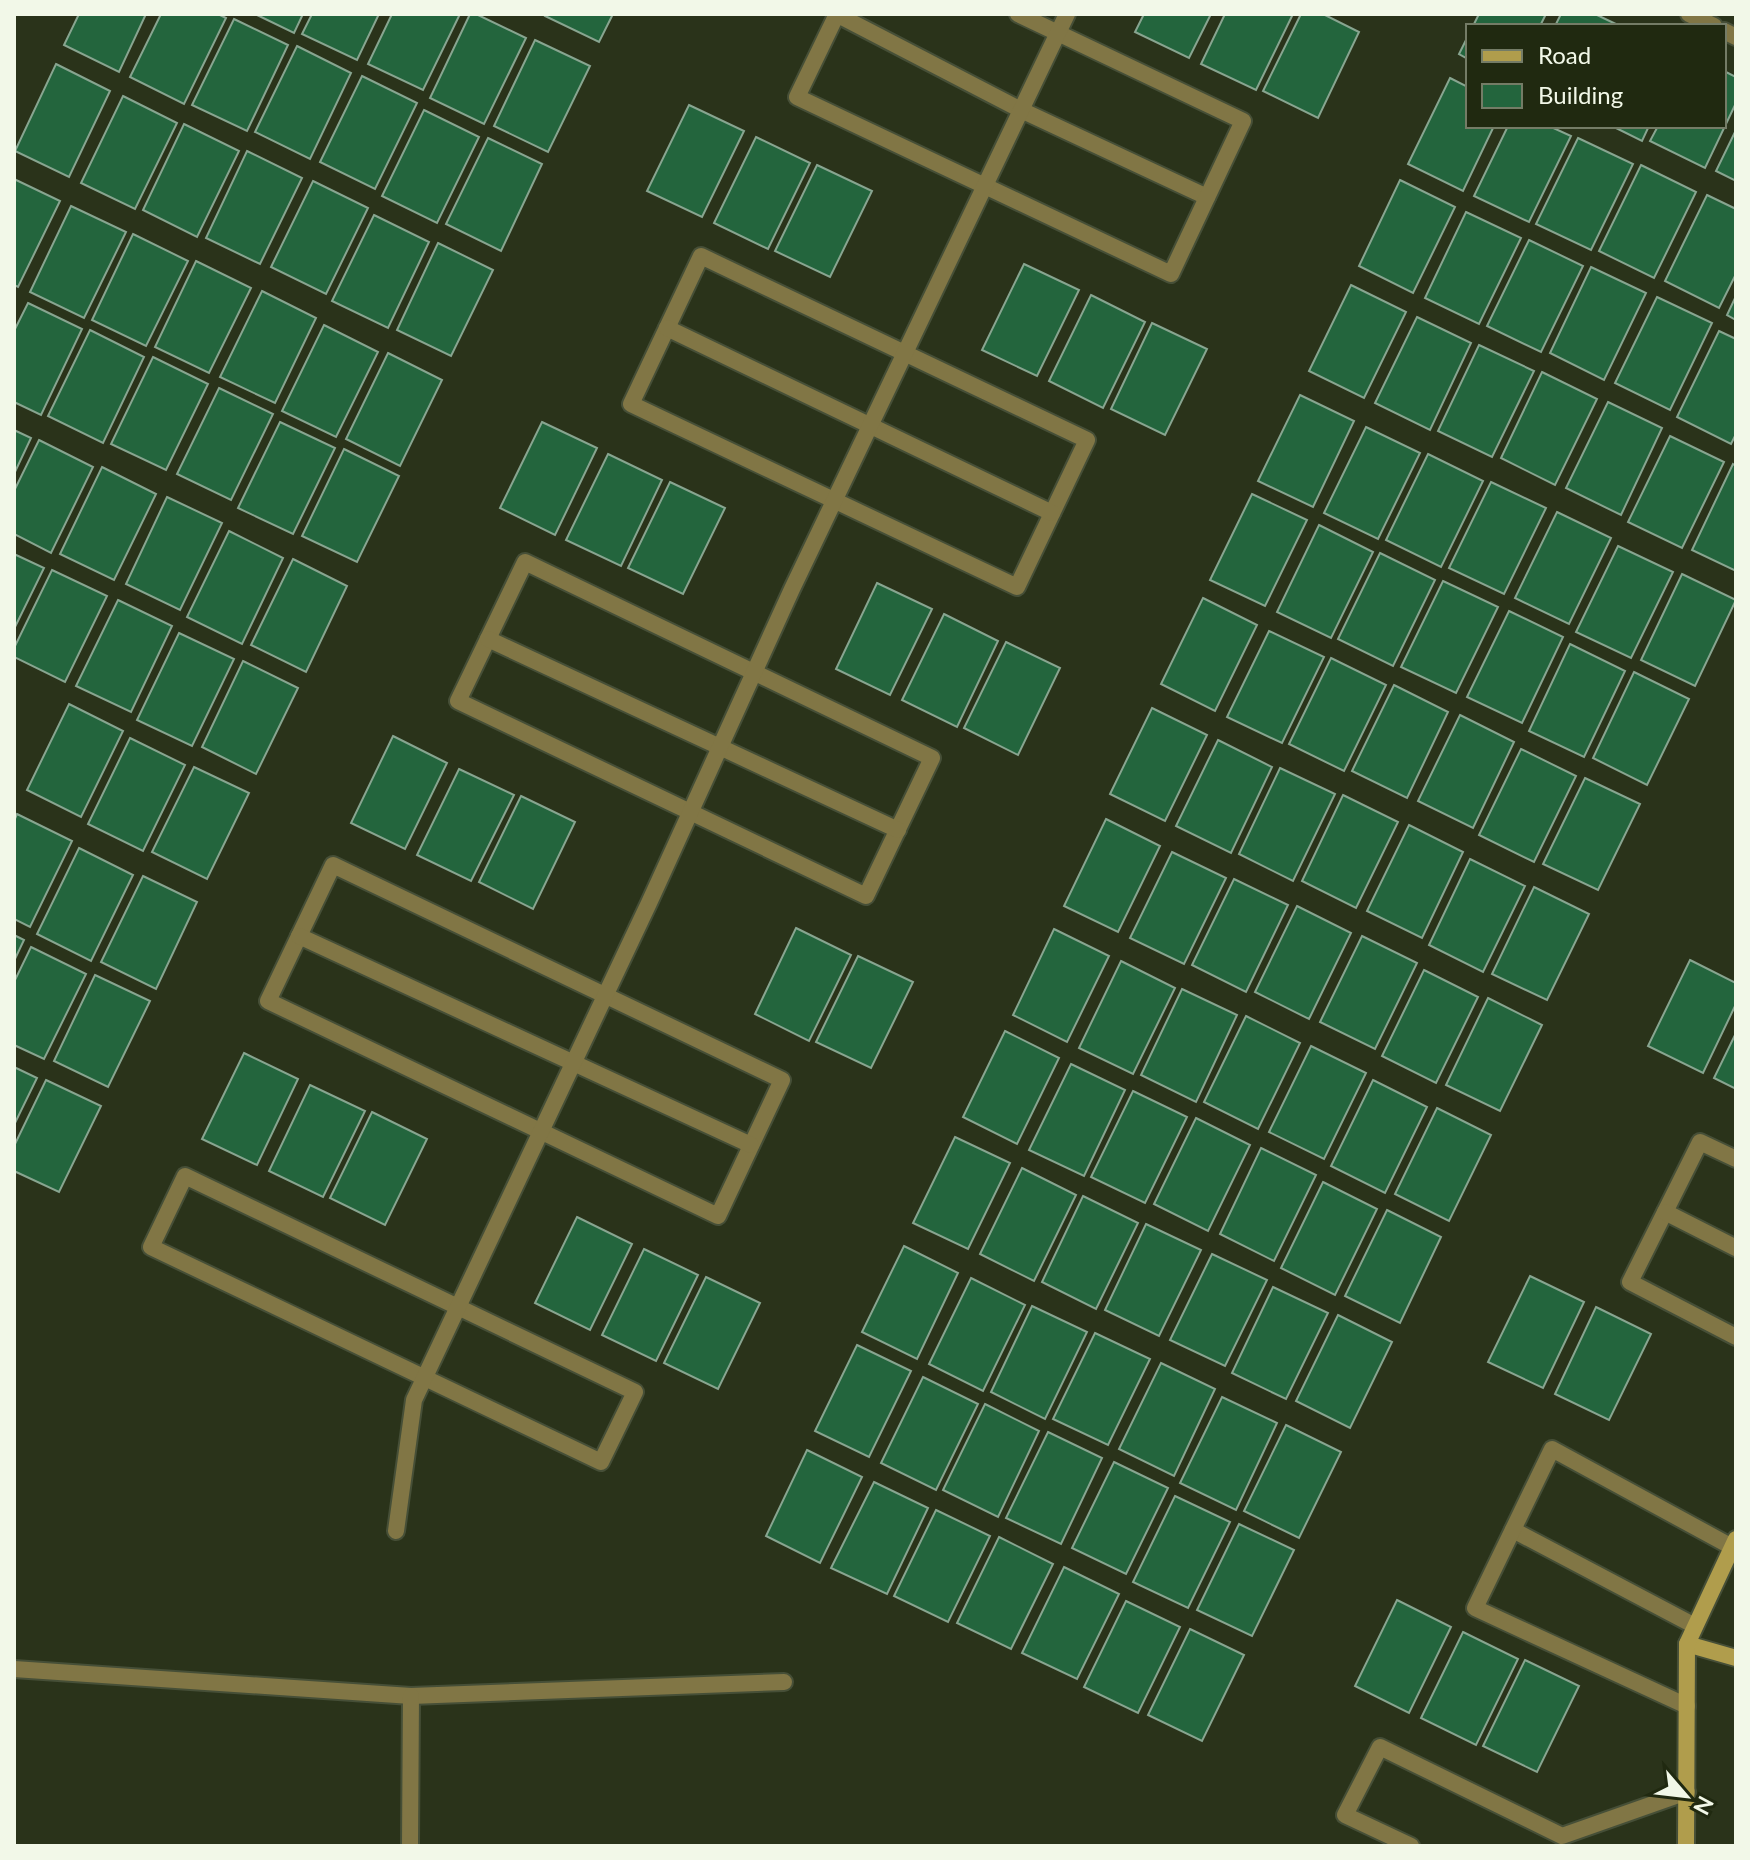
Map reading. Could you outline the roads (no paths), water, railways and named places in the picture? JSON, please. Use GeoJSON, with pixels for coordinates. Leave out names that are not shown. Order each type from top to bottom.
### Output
{"type":"FeatureCollection","features":[{"type":"Feature","properties":{"kind":"main road"},"geometry":{"type":"LineString","coordinates":[[1686,1846],[1687,1644],[1734,1543]]}},
{"type":"Feature","properties":{"kind":"main road"},"geometry":{"type":"LineString","coordinates":[[1687,1644],[1736,1658]]}},
{"type":"Feature","properties":{"kind":"street"},"geometry":{"type":"LineString","coordinates":[[1018,14],[1243,121],[1171,274],[797,97],[836,14],[1021,110],[1207,197]]}},
{"type":"Feature","properties":{"kind":"street"},"geometry":{"type":"LineString","coordinates":[[396,1531],[414,1400],[424,1377],[834,500],[1067,14]]}},
{"type":"Feature","properties":{"kind":"street"},"geometry":{"type":"LineString","coordinates":[[1689,14],[1710,24]]}},
{"type":"Feature","properties":{"kind":"street"},"geometry":{"type":"LineString","coordinates":[[701,256],[1087,440],[1017,587],[631,404],[667,328],[701,256]]}},
{"type":"Feature","properties":{"kind":"street"},"geometry":{"type":"LineString","coordinates":[[667,328],[1052,513]]}},
{"type":"Feature","properties":{"kind":"street"},"geometry":{"type":"LineString","coordinates":[[525,562],[754,672],[932,758],[866,896],[458,701],[525,562]]}},
{"type":"Feature","properties":{"kind":"street"},"geometry":{"type":"LineString","coordinates":[[488,639],[898,830]]}},
{"type":"Feature","properties":{"kind":"street"},"geometry":{"type":"LineString","coordinates":[[333,865],[604,995],[782,1080],[718,1216],[268,1001],[333,865]]}},
{"type":"Feature","properties":{"kind":"street"},"geometry":{"type":"LineString","coordinates":[[299,936],[751,1145]]}},
{"type":"Feature","properties":{"kind":"street"},"geometry":{"type":"LineString","coordinates":[[1736,1159],[1700,1142],[1630,1282],[1736,1337]]}},
{"type":"Feature","properties":{"kind":"street"},"geometry":{"type":"LineString","coordinates":[[185,1176],[635,1392],[601,1462],[424,1377],[151,1247],[185,1176]]}},
{"type":"Feature","properties":{"kind":"street"},"geometry":{"type":"LineString","coordinates":[[1665,1212],[1736,1248]]}},
{"type":"Feature","properties":{"kind":"street"},"geometry":{"type":"LineString","coordinates":[[1687,1706],[1475,1608],[1552,1449],[1734,1543]]}},
{"type":"Feature","properties":{"kind":"street"},"geometry":{"type":"LineString","coordinates":[[1513,1530],[1695,1626]]}},
{"type":"Feature","properties":{"kind":"street"},"geometry":{"type":"LineString","coordinates":[[14,1669],[411,1696],[784,1682]]}},
{"type":"Feature","properties":{"kind":"street"},"geometry":{"type":"LineString","coordinates":[[410,1846],[411,1696]]}},
{"type":"Feature","properties":{"kind":"street"},"geometry":{"type":"LineString","coordinates":[[1411,1846],[1345,1815],[1380,1747],[1562,1836],[1687,1792]]}}]}
